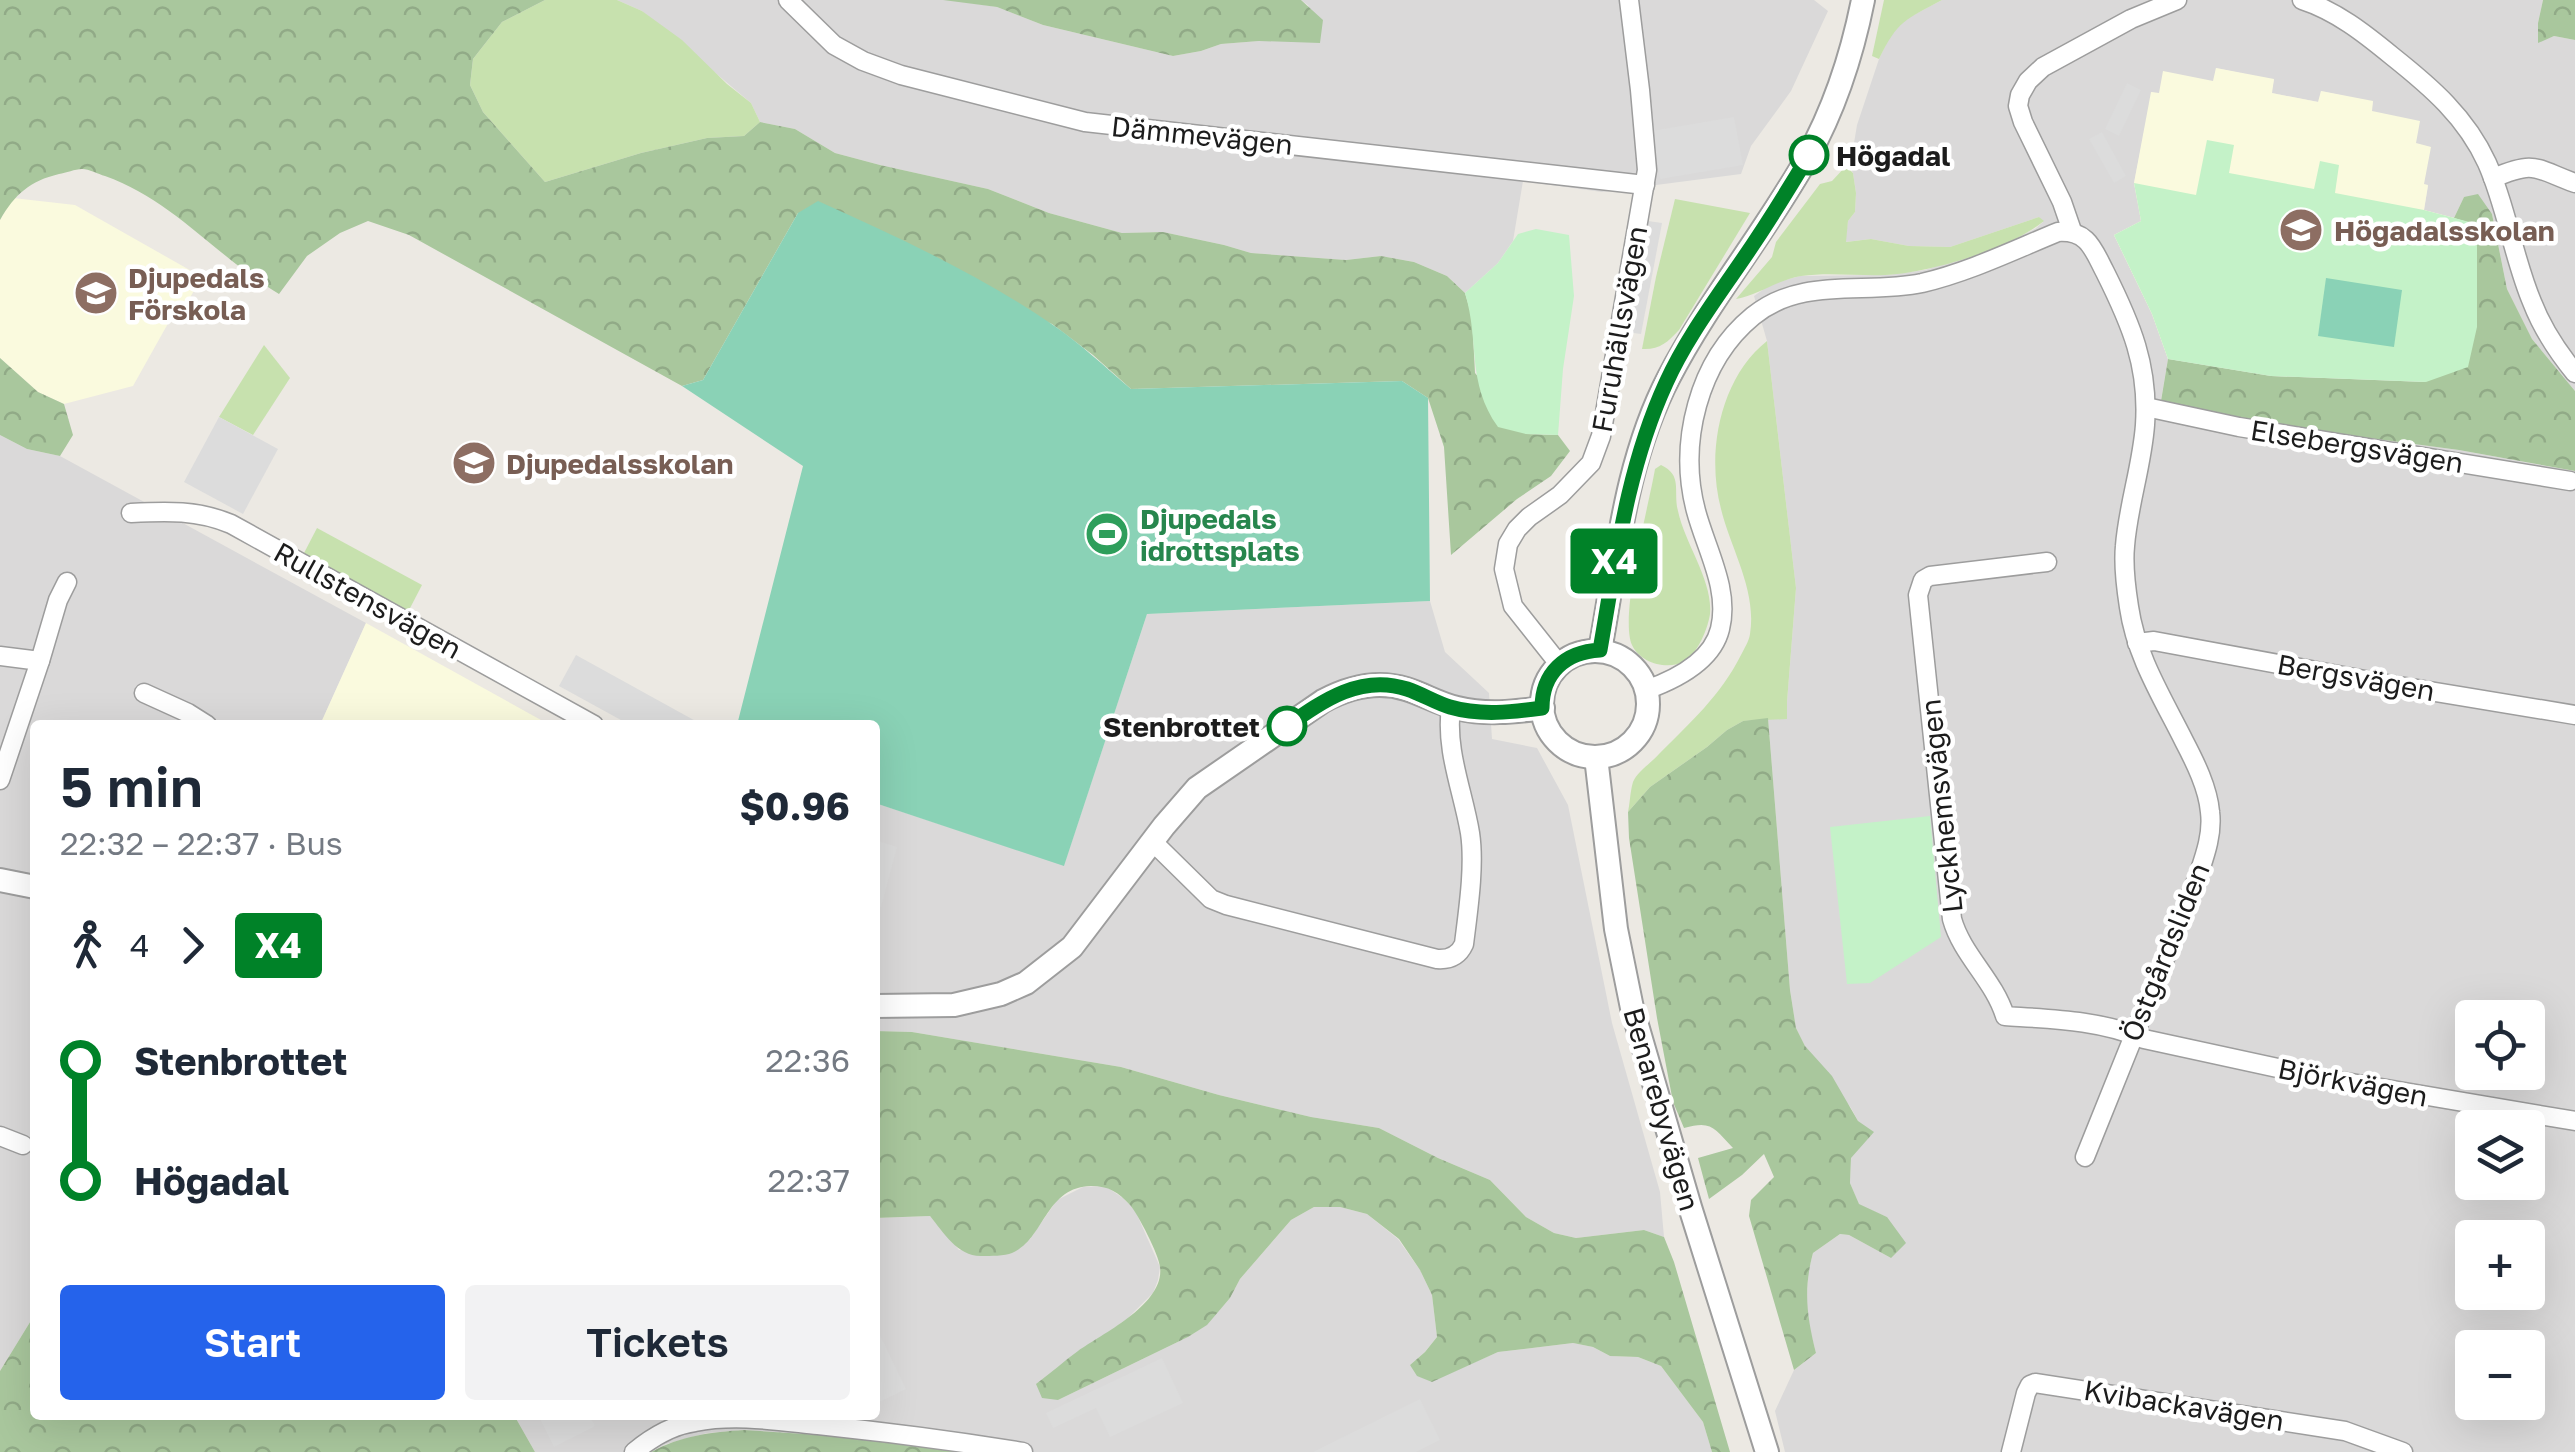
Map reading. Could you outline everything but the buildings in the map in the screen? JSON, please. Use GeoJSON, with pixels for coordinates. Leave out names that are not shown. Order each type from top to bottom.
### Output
{"type":"FeatureCollection","features":[{"type":"Feature","properties":{"kind":"street","name":"Dämmevägen"},"geometry":{"type":"LineString","coordinates":[[788,0],[834,45],[863,60],[901,75],[1085,122],[1645,185]]}},
{"type":"Feature","properties":{"kind":"street","name":"Furuhällsvägen"},"geometry":{"type":"LineString","coordinates":[[1560,664],[1513,606],[1504,569],[1508,544],[1517,529],[1591,464],[1601,436],[1647,170],[1628,0]]}},
{"type":"Feature","properties":{"kind":"street"},"geometry":{"type":"LineString","coordinates":[[1600,650],[1622,515],[1666,382],[1700,321],[1809,155],[1846,68],[1863,0]]}},
{"type":"Feature","properties":{"kind":"street","name":"Östgårdsliden"},"geometry":{"type":"LineString","coordinates":[[2085,1157],[2205,856],[2210,812],[2194,760],[2148,672],[2129,608],[2125,546],[2146,407],[2143,373],[2131,326],[2088,242],[2072,231],[2018,106],[2028,81],[2043,68],[2131,19],[2178,0]]}},
{"type":"Feature","properties":{"kind":"street"},"geometry":{"type":"LineString","coordinates":[[2302,0],[2320,6],[2363,32],[2434,89],[2463,122],[2493,178],[2531,300],[2560,355],[2575,373]]}},
{"type":"Feature","properties":{"kind":"street"},"geometry":{"type":"LineString","coordinates":[[2493,178],[2527,166],[2575,183]]}},
{"type":"Feature","properties":{"kind":"street"},"geometry":{"type":"LineString","coordinates":[[1646,690],[1677,678],[1710,648],[1720,632],[1719,583],[1695,508],[1689,471],[1695,411],[1721,352],[1735,333],[1779,299],[1812,290],[1926,282],[2058,232],[2072,231]]}},
{"type":"Feature","properties":{"kind":"street","name":"Elsebergsvägen"},"geometry":{"type":"LineString","coordinates":[[2146,407],[2239,427],[2570,481]]}},
{"type":"Feature","properties":{"kind":"street","name":"Rullstensvägen"},"geometry":{"type":"LineString","coordinates":[[131,513],[171,510],[209,515],[232,524],[585,720]]}},
{"type":"Feature","properties":{"kind":"street","name":"Lyckhemsvägen"},"geometry":{"type":"LineString","coordinates":[[2046,562],[1930,576],[1921,582],[1918,594],[1952,919],[1957,936],[2005,1016],[2063,1020],[2132,1034]]}},
{"type":"Feature","properties":{"kind":"street"},"geometry":{"type":"LineString","coordinates":[[0,780],[67,582]]}},
{"type":"Feature","properties":{"kind":"street","name":"Bergsvägen"},"geometry":{"type":"LineString","coordinates":[[2137,643],[2154,640],[2575,715]]}},
{"type":"Feature","properties":{"kind":"street"},"geometry":{"type":"LineString","coordinates":[[1600,650],[1623,658],[1638,672],[1646,690],[1648,712],[1634,740],[1616,752],[1596,757],[1576,753],[1560,743],[1548,727],[1542,708],[1548,680],[1560,664],[1580,653],[1600,650]]}},
{"type":"Feature","properties":{"kind":"street"},"geometry":{"type":"LineString","coordinates":[[0,656],[40,661]]}},
{"type":"Feature","properties":{"kind":"street"},"geometry":{"type":"LineString","coordinates":[[880,1006],[954,1006],[1026,983],[1072,947],[1186,798],[1339,692],[1382,684],[1405,688],[1451,707],[1489,714],[1542,708]]}},
{"type":"Feature","properties":{"kind":"street"},"geometry":{"type":"LineString","coordinates":[[144,692],[199,720]]}},
{"type":"Feature","properties":{"kind":"street"},"geometry":{"type":"LineString","coordinates":[[1153,842],[1212,899],[1226,905],[1446,960],[1453,957],[1464,944],[1472,846],[1448,725],[1451,707]]}},
{"type":"Feature","properties":{"kind":"street","name":"Benarebyvägen"},"geometry":{"type":"LineString","coordinates":[[1596,757],[1614,912],[1632,1008],[1767,1452]]}},
{"type":"Feature","properties":{"kind":"street"},"geometry":{"type":"LineString","coordinates":[[0,880],[30,886]]}},
{"type":"Feature","properties":{"kind":"street","name":"Björkvägen"},"geometry":{"type":"LineString","coordinates":[[2132,1034],[2144,1040],[2328,1079],[2575,1120]]}},
{"type":"Feature","properties":{"kind":"street"},"geometry":{"type":"LineString","coordinates":[[0,1136],[23,1145]]}},
{"type":"Feature","properties":{"kind":"street","name":"Kvibackavägen"},"geometry":{"type":"LineString","coordinates":[[2011,1452],[2026,1394],[2030,1385],[2036,1383],[2344,1431],[2370,1446],[2404,1452]]}},
{"type":"Feature","properties":{"kind":"street"},"geometry":{"type":"LineString","coordinates":[[634,1452],[649,1440],[693,1422],[716,1420]]}},
{"type":"Feature","properties":{"kind":"street"},"geometry":{"type":"LineString","coordinates":[[763,1420],[894,1433],[1024,1452]]}},
{"type":"Feature","properties":{"kind":"shaded area"},"geometry":{"type":"Polygon","coordinates":[[[617,0],[951,0],[997,7],[1043,25],[1173,56],[1221,44],[1259,41],[1309,6],[1301,0],[1814,0],[1828,11],[1791,91],[1751,146],[1741,174],[1602,192],[1523,181],[1513,241],[1498,263],[1465,293],[1447,276],[1414,262],[1381,256],[1346,260],[1251,253],[1163,232],[1122,233],[1049,213],[988,189],[835,153],[795,129],[760,122],[751,103],[642,11],[617,0]]]}},
{"type":"Feature","properties":{"kind":"shaded area"},"geometry":{"type":"Polygon","coordinates":[[[1942,0],[2543,0],[2538,42],[2554,36],[2575,40],[2575,391],[2532,339],[2507,289],[2492,214],[2464,197],[2454,218],[2424,210],[2428,186],[2423,185],[2430,147],[2416,144],[2371,111],[2373,102],[2321,91],[2319,102],[2271,93],[2274,80],[2216,68],[2214,81],[2159,94],[2152,92],[2134,183],[2142,222],[2114,235],[2152,314],[2168,359],[2161,400],[2271,425],[2459,450],[2575,471],[2575,1452],[1785,1452],[1775,1411],[1794,1370],[1816,1353],[1806,1315],[1813,1253],[1840,1234],[1891,1258],[1887,1217],[1859,1205],[1850,1183],[1858,1121],[1805,1046],[1796,1028],[1790,990],[1768,718],[1787,718],[1796,588],[1767,341],[1754,296],[1771,284],[1800,276],[1887,275],[1925,270],[2000,245],[2043,222],[2039,217],[1950,247],[1909,246],[1871,239],[1845,242],[1848,221],[1855,212],[1856,193],[1850,167],[1857,125],[1893,30],[1942,0]]]}},
{"type":"Feature","properties":{"kind":"shaded area","name":"Högadalsskolan"},"geometry":{"type":"Polygon","coordinates":[[[2216,68],[2274,79],[2272,93],[2318,102],[2321,91],[2373,101],[2372,111],[2420,121],[2416,143],[2431,147],[2424,210],[2477,224],[2168,359],[2152,314],[2114,235],[2141,221],[2134,183],[2151,92],[2159,93],[2163,71],[2213,81],[2216,68]]]}},
{"type":"Feature","properties":{"kind":"shaded area"},"geometry":{"type":"Polygon","coordinates":[[[2127,83],[2141,90],[2119,136],[2105,129],[2127,83]]]}},
{"type":"Feature","properties":{"kind":"shaded area"},"geometry":{"type":"Polygon","coordinates":[[[1734,117],[1743,165],[1660,179],[1652,131],[1734,117]]]}},
{"type":"Feature","properties":{"kind":"shaded area"},"geometry":{"type":"Polygon","coordinates":[[[2102,132],[2126,176],[2114,183],[2089,139],[2102,132]]]}},
{"type":"Feature","properties":{"kind":"shaded area","name":"Djupedals Förskola"},"geometry":{"type":"Polygon","coordinates":[[[13,198],[75,205],[202,277],[181,313],[175,311],[133,386],[64,404],[38,392],[0,358],[0,220],[13,198]]]}},
{"type":"Feature","properties":{"kind":"shaded area"},"geometry":{"type":"Polygon","coordinates":[[[1648,221],[1662,223],[1641,334],[1626,332],[1648,221]]]}},
{"type":"Feature","properties":{"kind":"shaded area"},"geometry":{"type":"Polygon","coordinates":[[[219,417],[278,449],[243,514],[184,482],[219,417]]]}},
{"type":"Feature","properties":{"kind":"shaded area"},"geometry":{"type":"Polygon","coordinates":[[[0,435],[27,449],[60,456],[366,623],[322,720],[30,720],[30,1322],[0,1371],[0,435]]]}},
{"type":"Feature","properties":{"kind":"shaded area"},"geometry":{"type":"Polygon","coordinates":[[[1430,601],[1445,652],[1489,693],[1492,739],[1537,748],[1568,805],[1612,1023],[1660,1192],[1664,1237],[1644,1230],[1576,1238],[1554,1233],[1526,1217],[1490,1180],[1379,1128],[1311,1117],[1121,1067],[912,1032],[880,1031],[880,805],[1064,865],[1147,614],[1430,601]]]}},
{"type":"Feature","properties":{"kind":"shaded area"},"geometry":{"type":"Polygon","coordinates":[[[366,623],[541,720],[322,720],[366,623]]]}},
{"type":"Feature","properties":{"kind":"shaded area"},"geometry":{"type":"Polygon","coordinates":[[[576,655],[694,720],[621,720],[559,686],[576,655]]]}},
{"type":"Feature","properties":{"kind":"shaded area"},"geometry":{"type":"Polygon","coordinates":[[[880,842],[897,847],[880,907],[880,842]]]}},
{"type":"Feature","properties":{"kind":"shaded area"},"geometry":{"type":"Polygon","coordinates":[[[1105,1186],[1135,1210],[1160,1267],[1153,1293],[1128,1318],[1037,1384],[1058,1400],[1206,1325],[1291,1220],[1314,1207],[1340,1207],[1367,1214],[1398,1239],[1420,1270],[1432,1295],[1437,1337],[1410,1365],[1432,1381],[1498,1352],[1573,1343],[1610,1356],[1638,1357],[1661,1366],[1703,1422],[1712,1452],[959,1452],[851,1437],[744,1430],[707,1433],[651,1452],[535,1452],[517,1420],[880,1420],[880,1218],[930,1216],[959,1250],[1030,1239],[1057,1200],[1083,1187],[1105,1186]]]}},
{"type":"Feature","properties":{"kind":"shaded area"},"geometry":{"type":"Polygon","coordinates":[[[880,1335],[906,1389],[880,1402],[880,1335]]]}},
{"type":"Feature","properties":{"kind":"shaded area"},"geometry":{"type":"Polygon","coordinates":[[[1162,1358],[1183,1403],[1110,1437],[1096,1408],[1053,1428],[1046,1413],[1162,1358]]]}},
{"type":"Feature","properties":{"kind":"shaded area"},"geometry":{"type":"Polygon","coordinates":[[[1420,1399],[1440,1440],[1416,1452],[1313,1452],[1420,1399]]]}},
{"type":"Feature","properties":{"kind":"shaded area"},"geometry":{"type":"Polygon","coordinates":[[[540,1420],[592,1420],[595,1426],[554,1447],[540,1420]]]}},
{"type":"Feature","properties":{"kind":"green space"},"geometry":{"type":"Polygon","coordinates":[[[0,0],[545,0],[502,22],[473,59],[470,85],[483,112],[545,182],[641,153],[707,138],[744,136],[760,122],[795,129],[835,153],[988,189],[1049,213],[1122,233],[1163,232],[1251,253],[1346,260],[1381,256],[1414,262],[1447,276],[1465,293],[1472,317],[1475,373],[1526,434],[1558,435],[1570,451],[1551,476],[1517,499],[1451,555],[1444,447],[1428,398],[1402,381],[1131,389],[1052,324],[798,213],[703,380],[682,386],[409,235],[368,221],[340,233],[307,256],[279,294],[174,214],[129,186],[88,170],[40,180],[11,203],[0,220],[0,0]]]}},
{"type":"Feature","properties":{"kind":"green space"},"geometry":{"type":"Polygon","coordinates":[[[545,0],[617,0],[642,11],[682,40],[751,103],[760,122],[744,136],[707,138],[641,153],[545,182],[483,112],[470,85],[473,59],[502,22],[545,0]]]}},
{"type":"Feature","properties":{"kind":"green space"},"geometry":{"type":"Polygon","coordinates":[[[943,0],[1301,0],[1323,20],[1320,43],[1221,44],[1173,56],[1043,25],[997,7],[943,0]]]}},
{"type":"Feature","properties":{"kind":"green space"},"geometry":{"type":"Polygon","coordinates":[[[1884,0],[1942,0],[1904,22],[1879,59],[1872,56],[1884,0]]]}},
{"type":"Feature","properties":{"kind":"green space"},"geometry":{"type":"Polygon","coordinates":[[[2543,0],[2575,0],[2575,40],[2554,36],[2538,43],[2543,0]]]}},
{"type":"Feature","properties":{"kind":"green space","name":"Högadalsskolan"},"geometry":{"type":"Polygon","coordinates":[[[2207,140],[2234,145],[2229,173],[2314,189],[2320,161],[2339,165],[2335,193],[2477,224],[2477,327],[2468,367],[2426,382],[2271,376],[2168,359],[2152,314],[2114,235],[2141,221],[2134,183],[2196,195],[2207,140]]]}},
{"type":"Feature","properties":{"kind":"green space"},"geometry":{"type":"Polygon","coordinates":[[[1846,166],[1853,173],[1856,193],[1846,242],[1871,239],[1909,246],[1950,247],[2039,217],[2044,221],[2011,241],[1946,264],[1885,275],[1801,276],[1736,299],[1772,257],[1776,242],[1820,184],[1832,181],[1846,166]]]}},
{"type":"Feature","properties":{"kind":"green space"},"geometry":{"type":"Polygon","coordinates":[[[2478,194],[2492,214],[2507,289],[2532,339],[2575,391],[2575,471],[2459,450],[2271,425],[2161,401],[2168,359],[2271,376],[2425,382],[2477,225],[2454,218],[2464,197],[2478,194]]]}},
{"type":"Feature","properties":{"kind":"green space"},"geometry":{"type":"Polygon","coordinates":[[[1675,199],[1750,213],[1679,330],[1662,345],[1642,349],[1656,277],[1675,199]]]}},
{"type":"Feature","properties":{"kind":"green space","name":"Djupedals idrottsplats"},"geometry":{"type":"Polygon","coordinates":[[[818,201],[968,273],[1063,332],[1131,389],[1402,381],[1428,398],[1430,601],[1147,614],[1064,866],[880,805],[880,720],[738,720],[803,466],[682,386],[703,380],[798,213],[818,201]]]}},
{"type":"Feature","properties":{"kind":"green space"},"geometry":{"type":"Polygon","coordinates":[[[1536,229],[1569,235],[1574,296],[1558,435],[1526,434],[1498,427],[1477,378],[1465,293],[1498,263],[1518,234],[1536,229]]]}},
{"type":"Feature","properties":{"kind":"green space"},"geometry":{"type":"Polygon","coordinates":[[[2326,278],[2402,290],[2394,347],[2318,336],[2326,278]]]}},
{"type":"Feature","properties":{"kind":"green space"},"geometry":{"type":"Polygon","coordinates":[[[1767,341],[1796,588],[1787,719],[1743,721],[1727,730],[1650,787],[1628,812],[1635,778],[1714,696],[1749,637],[1747,586],[1721,509],[1715,464],[1728,396],[1738,375],[1767,341]]]}},
{"type":"Feature","properties":{"kind":"green space"},"geometry":{"type":"Polygon","coordinates":[[[264,345],[290,378],[253,435],[219,417],[264,345]]]}},
{"type":"Feature","properties":{"kind":"green space"},"geometry":{"type":"Polygon","coordinates":[[[0,358],[38,392],[64,404],[73,435],[60,456],[27,449],[0,435],[0,358]]]}},
{"type":"Feature","properties":{"kind":"green space"},"geometry":{"type":"Polygon","coordinates":[[[1661,465],[1675,479],[1682,524],[1710,601],[1709,620],[1698,646],[1685,661],[1671,665],[1655,664],[1641,656],[1632,645],[1629,631],[1636,560],[1655,469],[1661,465]]]}},
{"type":"Feature","properties":{"kind":"green space"},"geometry":{"type":"Polygon","coordinates":[[[317,528],[422,585],[408,612],[303,555],[317,528]]]}},
{"type":"Feature","properties":{"kind":"green space"},"geometry":{"type":"Polygon","coordinates":[[[1768,718],[1796,1028],[1805,1046],[1832,1076],[1858,1121],[1874,1132],[1851,1158],[1850,1183],[1859,1204],[1887,1217],[1906,1243],[1891,1258],[1840,1234],[1813,1253],[1807,1303],[1816,1353],[1794,1370],[1749,1216],[1751,1200],[1774,1177],[1764,1154],[1709,1199],[1698,1158],[1733,1148],[1712,1128],[1684,1128],[1673,1102],[1629,838],[1628,812],[1650,787],[1727,730],[1743,721],[1768,718]]]}},
{"type":"Feature","properties":{"kind":"green space"},"geometry":{"type":"Polygon","coordinates":[[[1930,816],[1941,937],[1870,983],[1847,984],[1830,827],[1930,816]]]}},
{"type":"Feature","properties":{"kind":"green space"},"geometry":{"type":"Polygon","coordinates":[[[880,1031],[912,1032],[1121,1067],[1311,1117],[1379,1128],[1490,1180],[1526,1217],[1554,1233],[1576,1238],[1644,1230],[1664,1237],[1730,1452],[1712,1452],[1703,1422],[1661,1366],[1638,1357],[1610,1356],[1573,1343],[1498,1352],[1432,1382],[1417,1376],[1410,1365],[1437,1337],[1432,1295],[1399,1239],[1367,1214],[1340,1207],[1314,1207],[1291,1220],[1207,1325],[1058,1400],[1042,1398],[1036,1384],[1130,1316],[1153,1293],[1160,1267],[1138,1217],[1113,1191],[1097,1186],[1076,1189],[1054,1204],[1023,1246],[1005,1255],[982,1256],[966,1253],[952,1243],[930,1216],[880,1218],[880,1031]]]}},
{"type":"Feature","properties":{"kind":"green space"},"geometry":{"type":"Polygon","coordinates":[[[30,1322],[30,1420],[517,1420],[535,1452],[0,1452],[0,1371],[30,1322]]]}},
{"type":"Feature","properties":{"kind":"green space"},"geometry":{"type":"Polygon","coordinates":[[[744,1430],[851,1437],[959,1452],[651,1452],[696,1436],[744,1430]]]}},
{"type":"Feature","properties":{"kind":"bus line","name":"X4"},"geometry":{"type":"LineString","coordinates":[[1287,726],[1339,692],[1382,684],[1405,688],[1451,707],[1489,714],[1542,708],[1544,689],[1560,664],[1580,653],[1600,650],[1622,515],[1666,382],[1700,321],[1809,155]]}},
{"type":"Feature","properties":{"kind":"place","name":"Högadal"},"geometry":{"type":"Point","coordinates":[1809,155]}},
{"type":"Feature","properties":{"kind":"place","name":"Högadalsskolan"},"geometry":{"type":"Point","coordinates":[2301,230]}},
{"type":"Feature","properties":{"kind":"place","name":"Djupedals Förskola"},"geometry":{"type":"Point","coordinates":[96,293]}},
{"type":"Feature","properties":{"kind":"place","name":"Djupedalsskolan"},"geometry":{"type":"Point","coordinates":[474,463]}},
{"type":"Feature","properties":{"kind":"place","name":"Djupedals idrottsplats"},"geometry":{"type":"Point","coordinates":[1107,534]}},
{"type":"Feature","properties":{"kind":"place","name":"Stenbrottet"},"geometry":{"type":"Point","coordinates":[1287,726]}}]}
